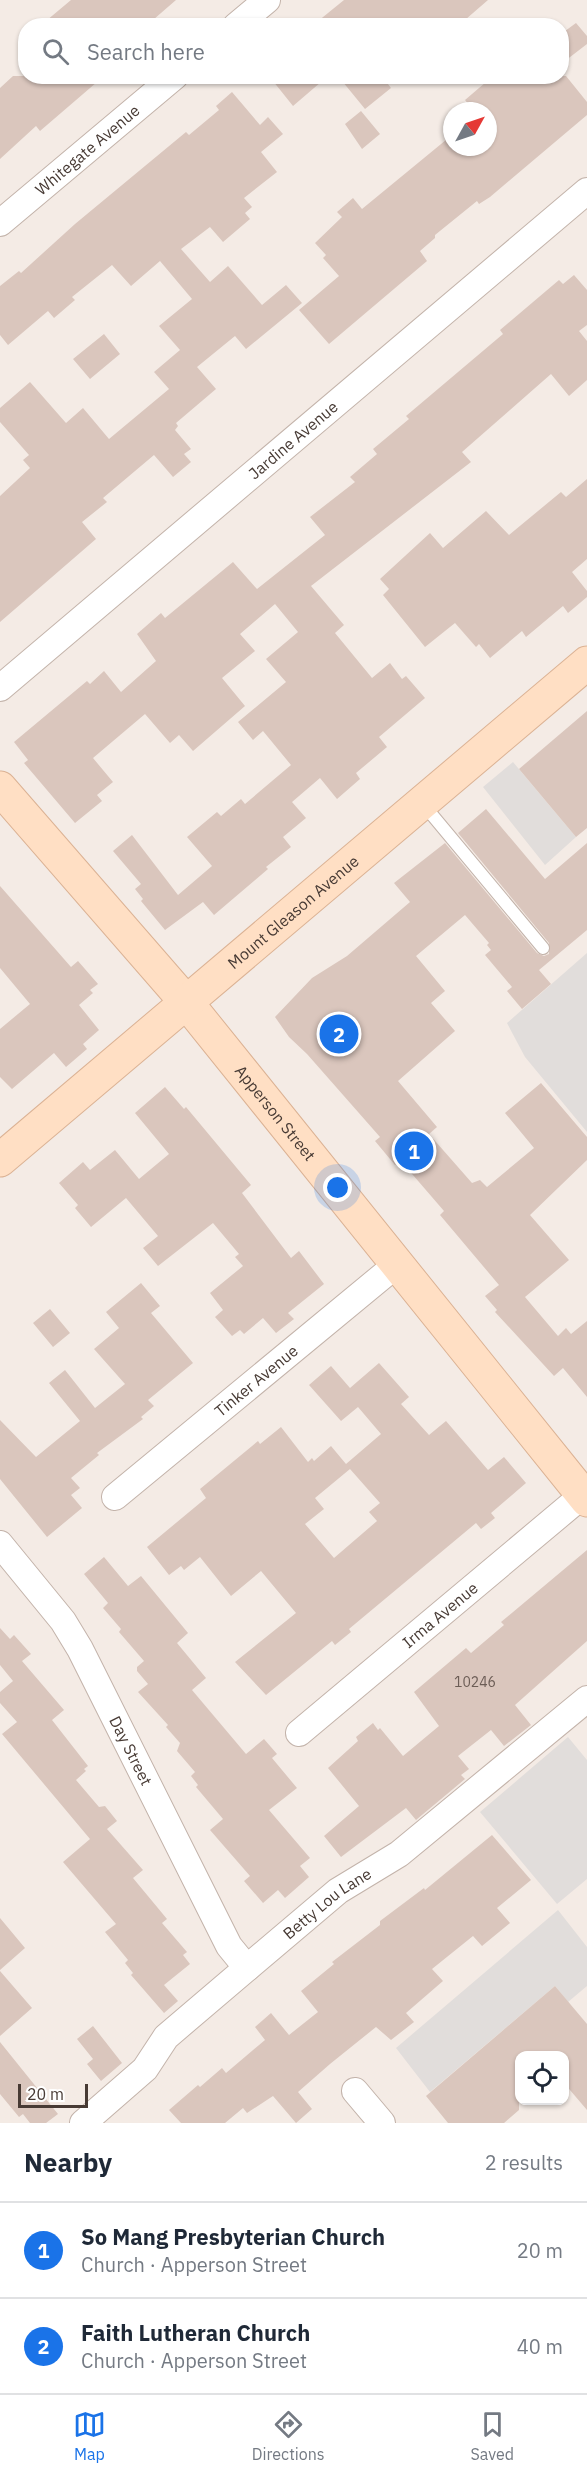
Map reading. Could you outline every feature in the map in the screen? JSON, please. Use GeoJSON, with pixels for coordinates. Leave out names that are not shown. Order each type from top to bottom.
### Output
{"type":"FeatureCollection","features":[{"type":"Feature","properties":{"kind":"street"},"geometry":{"type":"LineString","coordinates":[[246,18],[267,0]]}},
{"type":"Feature","properties":{"kind":"street","name":"Whitegate Avenue"},"geometry":{"type":"LineString","coordinates":[[0,223],[165,84]]}},
{"type":"Feature","properties":{"kind":"street","name":"Jardine Avenue"},"geometry":{"type":"LineString","coordinates":[[0,688],[587,191]]}},
{"type":"Feature","properties":{"kind":"street","name":"Mount Gleason Avenue"},"geometry":{"type":"LineString","coordinates":[[0,1160],[587,663]]}},
{"type":"Feature","properties":{"kind":"street","name":"Apperson Street"},"geometry":{"type":"LineString","coordinates":[[0,788],[187,1003],[585,1498]]}},
{"type":"Feature","properties":{"kind":"street","name":"Tinker Avenue"},"geometry":{"type":"LineString","coordinates":[[115,1497],[396,1265]]}},
{"type":"Feature","properties":{"kind":"street","name":"Irma Avenue"},"geometry":{"type":"LineString","coordinates":[[299,1733],[585,1498]]}},
{"type":"Feature","properties":{"kind":"street","name":"Day Street"},"geometry":{"type":"LineString","coordinates":[[0,1545],[71,1634],[229,1946],[247,1968]]}},
{"type":"Feature","properties":{"kind":"street","name":"Betty Lou Lane"},"geometry":{"type":"LineString","coordinates":[[83,2123],[146,2069],[166,2037],[338,1891],[399,1854],[587,1699]]}},
{"type":"Feature","properties":{"kind":"street"},"geometry":{"type":"LineString","coordinates":[[355,2091],[382,2123]]}},
{"type":"Feature","properties":{"kind":"lane"},"geometry":{"type":"LineString","coordinates":[[422,803],[543,948]]}},
{"type":"Feature","properties":{"kind":"shaded area"},"geometry":{"type":"Polygon","coordinates":[[[513,762],[576,837],[545,865],[483,787],[513,762]]]}},
{"type":"Feature","properties":{"kind":"shaded area"},"geometry":{"type":"Polygon","coordinates":[[[587,953],[587,1132],[525,1057],[507,1023],[587,953]]]}},
{"type":"Feature","properties":{"kind":"shaded area"},"geometry":{"type":"Polygon","coordinates":[[[568,1737],[587,1760],[587,1879],[557,1904],[480,1812],[568,1737]]]}},
{"type":"Feature","properties":{"kind":"shaded area"},"geometry":{"type":"Polygon","coordinates":[[[558,1910],[587,1947],[587,1986],[568,2002],[555,1986],[430,2092],[396,2048],[558,1910]]]}},
{"type":"Feature","properties":{"kind":"building"},"geometry":{"type":"Polygon","coordinates":[[[71,0],[176,0],[155,18],[50,18],[71,0]]]}},
{"type":"Feature","properties":{"kind":"building"},"geometry":{"type":"Polygon","coordinates":[[[344,0],[488,0],[467,18],[322,18],[344,0]]]}},
{"type":"Feature","properties":{"kind":"building"},"geometry":{"type":"Polygon","coordinates":[[[576,23],[587,36],[587,44],[569,58],[569,28],[576,23]]]}},
{"type":"Feature","properties":{"kind":"building"},"geometry":{"type":"Polygon","coordinates":[[[13,76],[18,76],[18,84],[95,84],[40,131],[36,126],[0,159],[0,88],[13,76]]]}},
{"type":"Feature","properties":{"kind":"building"},"geometry":{"type":"Polygon","coordinates":[[[569,80],[587,102],[587,115],[490,197],[479,204],[477,201],[435,235],[435,238],[420,251],[427,261],[329,344],[299,310],[339,276],[323,258],[326,255],[315,243],[342,217],[337,212],[353,198],[362,209],[443,142],[443,156],[497,156],[497,102],[467,102],[465,100],[484,84],[569,84],[569,80]]]}},
{"type":"Feature","properties":{"kind":"building"},"geometry":{"type":"Polygon","coordinates":[[[275,84],[319,84],[293,106],[275,84]]]}},
{"type":"Feature","properties":{"kind":"building"},"geometry":{"type":"Polygon","coordinates":[[[345,84],[388,84],[391,88],[365,109],[345,84]]]}},
{"type":"Feature","properties":{"kind":"building"},"geometry":{"type":"Polygon","coordinates":[[[232,92],[260,125],[268,117],[283,134],[261,152],[277,172],[244,198],[252,207],[245,213],[250,219],[223,242],[210,227],[181,249],[210,282],[228,266],[262,305],[286,285],[302,303],[246,349],[235,336],[197,367],[216,389],[176,423],[178,426],[175,430],[191,449],[184,454],[191,462],[173,477],[154,455],[103,498],[107,502],[82,522],[96,539],[0,622],[0,496],[30,468],[23,460],[29,455],[0,422],[0,408],[30,382],[66,423],[83,408],[109,439],[169,389],[154,372],[180,350],[159,326],[192,299],[160,261],[131,286],[112,265],[72,297],[75,300],[54,318],[48,311],[8,345],[0,335],[0,286],[19,271],[21,273],[75,224],[186,132],[189,135],[219,110],[216,106],[232,92]]]}},
{"type":"Feature","properties":{"kind":"building"},"geometry":{"type":"Polygon","coordinates":[[[361,111],[380,134],[362,149],[345,124],[361,111]]]}},
{"type":"Feature","properties":{"kind":"building"},"geometry":{"type":"Polygon","coordinates":[[[574,275],[587,290],[587,325],[579,331],[587,341],[587,380],[569,396],[551,374],[462,452],[471,462],[311,586],[344,625],[335,633],[372,678],[390,663],[402,679],[406,676],[425,698],[379,737],[387,747],[356,773],[360,779],[337,799],[320,778],[292,802],[306,818],[283,837],[291,847],[266,867],[268,869],[214,915],[203,902],[165,930],[141,901],[143,899],[135,889],[141,884],[113,851],[132,835],[178,895],[212,866],[187,837],[217,812],[221,816],[241,799],[245,804],[291,765],[263,731],[253,740],[238,722],[286,682],[266,659],[298,632],[275,604],[240,634],[255,651],[222,678],[245,706],[193,751],[179,735],[170,743],[145,714],[93,758],[113,782],[97,795],[102,801],[75,823],[24,763],[28,760],[14,742],[87,681],[90,684],[104,671],[121,692],[156,661],[137,634],[161,613],[165,618],[233,562],[257,589],[325,535],[310,517],[355,482],[350,477],[377,454],[373,449],[409,419],[406,416],[503,334],[500,330],[559,280],[563,284],[574,275]]]}},
{"type":"Feature","properties":{"kind":"building"},"geometry":{"type":"Polygon","coordinates":[[[104,334],[120,354],[90,379],[73,359],[104,334]]]}},
{"type":"Feature","properties":{"kind":"building"},"geometry":{"type":"Polygon","coordinates":[[[587,479],[587,559],[572,572],[587,591],[587,597],[568,613],[563,606],[526,637],[522,631],[490,658],[479,644],[476,647],[455,623],[425,647],[383,595],[389,589],[380,579],[430,533],[443,548],[486,511],[509,535],[561,492],[566,497],[587,479]]]}},
{"type":"Feature","properties":{"kind":"building"},"geometry":{"type":"Polygon","coordinates":[[[587,711],[587,828],[576,837],[519,769],[587,711]]]}},
{"type":"Feature","properties":{"kind":"building"},"geometry":{"type":"Polygon","coordinates":[[[486,809],[545,879],[587,843],[587,930],[539,970],[551,984],[522,1009],[507,991],[512,987],[485,955],[491,950],[487,945],[489,943],[465,915],[416,956],[445,991],[431,1003],[455,1031],[398,1081],[437,1127],[429,1134],[472,1183],[480,1180],[487,1187],[534,1148],[505,1113],[541,1083],[587,1137],[587,1160],[530,1215],[569,1260],[525,1297],[558,1336],[566,1328],[571,1334],[587,1321],[587,1397],[563,1368],[554,1376],[495,1312],[497,1310],[485,1296],[499,1285],[440,1215],[444,1211],[400,1160],[395,1165],[375,1141],[380,1137],[307,1054],[289,1037],[275,1017],[312,978],[347,956],[410,902],[394,883],[445,843],[537,953],[544,956],[549,954],[549,943],[458,833],[486,809]]]}},
{"type":"Feature","properties":{"kind":"building"},"geometry":{"type":"Polygon","coordinates":[[[0,886],[71,967],[78,961],[98,984],[90,990],[93,993],[79,1005],[99,1030],[83,1044],[87,1049],[66,1067],[54,1053],[12,1089],[0,1077],[0,1029],[30,1004],[0,968],[0,886]]]}},
{"type":"Feature","properties":{"kind":"building"},"geometry":{"type":"Polygon","coordinates":[[[165,1087],[184,1109],[186,1107],[251,1185],[242,1193],[291,1258],[299,1251],[324,1284],[288,1313],[294,1319],[276,1333],[263,1318],[244,1334],[240,1330],[232,1336],[215,1317],[223,1310],[210,1293],[243,1266],[235,1257],[239,1254],[213,1223],[158,1266],[143,1248],[158,1236],[126,1198],[91,1227],[75,1208],[78,1205],[59,1183],[83,1162],[90,1170],[115,1150],[139,1179],[169,1154],[135,1113],[165,1087]]]}},
{"type":"Feature","properties":{"kind":"building"},"geometry":{"type":"Polygon","coordinates":[[[141,1283],[160,1306],[151,1313],[193,1363],[148,1400],[154,1406],[141,1417],[143,1419],[97,1453],[99,1455],[71,1478],[80,1488],[71,1495],[82,1508],[47,1537],[0,1479],[0,1420],[36,1457],[80,1421],[49,1383],[65,1370],[95,1408],[125,1384],[94,1349],[119,1328],[106,1312],[141,1283]]]}},
{"type":"Feature","properties":{"kind":"building"},"geometry":{"type":"Polygon","coordinates":[[[50,1309],[70,1333],[53,1347],[33,1323],[50,1309]]]}},
{"type":"Feature","properties":{"kind":"building"},"geometry":{"type":"Polygon","coordinates":[[[379,1363],[409,1397],[401,1404],[429,1435],[446,1421],[488,1470],[504,1457],[526,1483],[491,1513],[495,1518],[481,1529],[476,1523],[349,1629],[351,1632],[335,1645],[332,1641],[266,1695],[235,1662],[296,1613],[261,1571],[231,1596],[200,1557],[184,1570],[181,1566],[169,1575],[147,1547],[206,1498],[200,1489],[258,1441],[260,1444],[281,1427],[308,1462],[312,1458],[314,1461],[331,1446],[346,1464],[381,1434],[358,1407],[341,1421],[309,1385],[331,1366],[350,1388],[379,1363]],[[350,1469],[315,1498],[324,1509],[305,1524],[334,1558],[377,1521],[369,1512],[380,1503],[350,1469]]]}},
{"type":"Feature","properties":{"kind":"building"},"geometry":{"type":"Polygon","coordinates":[[[587,1550],[587,1641],[515,1705],[531,1725],[504,1746],[491,1730],[458,1756],[469,1769],[461,1775],[465,1779],[416,1820],[406,1808],[341,1857],[324,1836],[359,1806],[328,1768],[358,1741],[356,1737],[373,1723],[378,1730],[380,1728],[403,1756],[439,1726],[414,1692],[466,1648],[471,1653],[504,1625],[501,1622],[587,1550]]]}},
{"type":"Feature","properties":{"kind":"building"},"geometry":{"type":"Polygon","coordinates":[[[104,1557],[128,1586],[141,1576],[188,1633],[177,1643],[206,1678],[192,1690],[246,1754],[264,1739],[277,1754],[272,1758],[297,1788],[269,1810],[310,1858],[300,1866],[309,1877],[285,1898],[278,1890],[263,1903],[244,1881],[250,1876],[210,1830],[223,1819],[196,1787],[198,1785],[191,1776],[195,1772],[177,1751],[180,1743],[166,1727],[168,1725],[138,1692],[148,1684],[137,1671],[137,1667],[144,1661],[119,1632],[121,1629],[103,1608],[108,1603],[84,1574],[104,1557]]]}},
{"type":"Feature","properties":{"kind":"building"},"geometry":{"type":"Polygon","coordinates":[[[0,1628],[10,1639],[14,1635],[31,1654],[22,1661],[64,1710],[52,1720],[88,1766],[76,1780],[99,1807],[105,1806],[117,1821],[107,1829],[143,1870],[133,1878],[167,1919],[162,1923],[187,1952],[183,1955],[190,1964],[164,1985],[178,2001],[164,2013],[131,1975],[133,1973],[125,1963],[128,1960],[105,1932],[116,1924],[63,1862],[90,1839],[2,1734],[17,1722],[0,1703],[0,1692],[13,1681],[0,1665],[0,1628]]]}},
{"type":"Feature","properties":{"kind":"building"},"geometry":{"type":"Polygon","coordinates":[[[492,1835],[531,1880],[497,1908],[510,1923],[482,1946],[473,1936],[432,1969],[443,1981],[406,2013],[414,2022],[391,2040],[376,2027],[298,2092],[312,2109],[296,2123],[273,2096],[247,2113],[243,2108],[225,2123],[181,2123],[169,2110],[222,2068],[226,2073],[265,2040],[255,2027],[271,2013],[289,2035],[318,2012],[301,1991],[334,1964],[332,1962],[380,1925],[380,1921],[424,1888],[425,1890],[492,1835]]]}},
{"type":"Feature","properties":{"kind":"building"},"geometry":{"type":"Polygon","coordinates":[[[0,1918],[25,1948],[0,1970],[0,1918]]]}},
{"type":"Feature","properties":{"kind":"building"},"geometry":{"type":"Polygon","coordinates":[[[0,1971],[32,2008],[0,2036],[0,1971]]]}},
{"type":"Feature","properties":{"kind":"building"},"geometry":{"type":"Polygon","coordinates":[[[555,1986],[587,2024],[587,2110],[569,2089],[569,2051],[515,2051],[515,2105],[519,2105],[519,2110],[504,2123],[448,2123],[426,2096],[555,1986]]]}},
{"type":"Feature","properties":{"kind":"building"},"geometry":{"type":"Polygon","coordinates":[[[93,2026],[122,2063],[101,2081],[87,2064],[93,2059],[77,2039],[93,2026]]]}},
{"type":"Feature","properties":{"kind":"building"},"geometry":{"type":"Polygon","coordinates":[[[0,2042],[58,2114],[46,2123],[30,2123],[23,2114],[19,2117],[0,2094],[0,2042]]]}},
{"type":"Feature","properties":{"kind":"place","name":"Faith Lutheran Church"},"geometry":{"type":"Point","coordinates":[339,1034]}},
{"type":"Feature","properties":{"kind":"place","name":"So Mang Presbyterian Church"},"geometry":{"type":"Point","coordinates":[414,1151]}}]}
